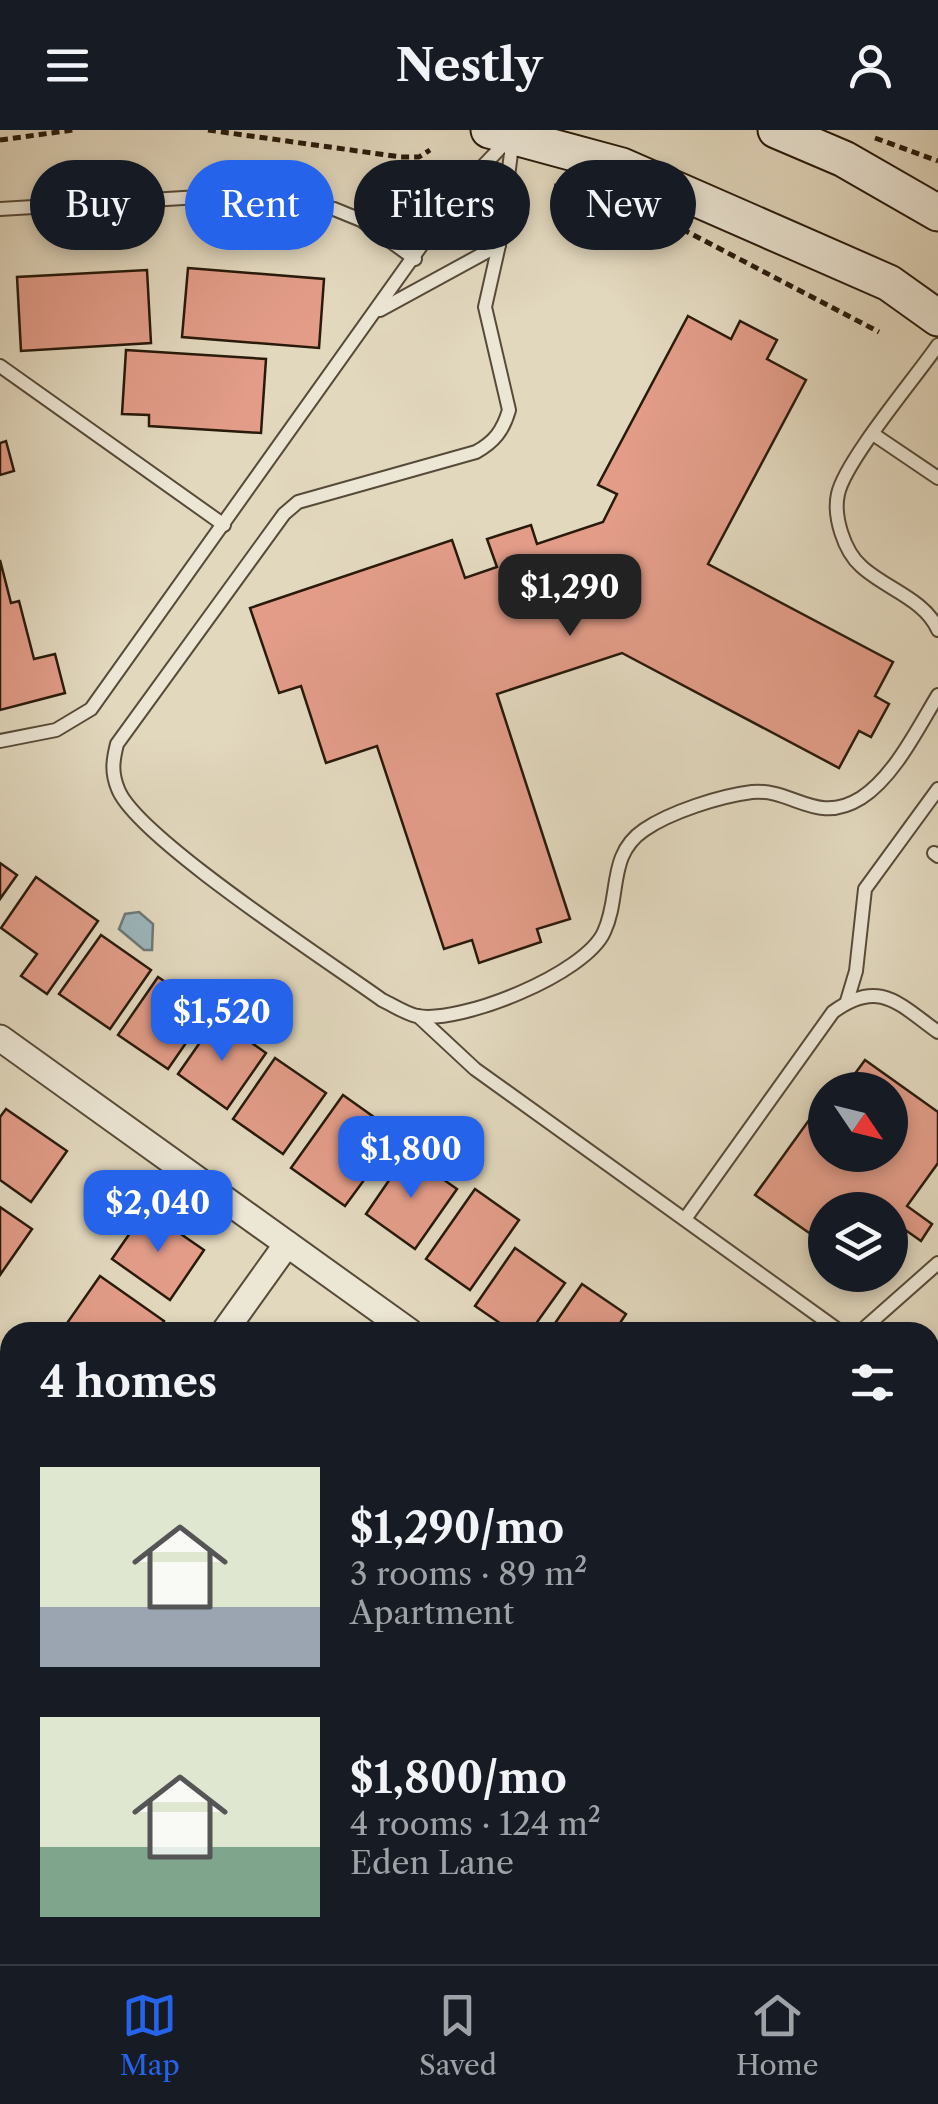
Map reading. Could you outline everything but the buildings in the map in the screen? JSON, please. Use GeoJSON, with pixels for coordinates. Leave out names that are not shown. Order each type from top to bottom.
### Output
{"type":"FeatureCollection","features":[{"type":"Feature","properties":{"kind":"main road"},"geometry":{"type":"LineString","coordinates":[[776,130],[844,158],[938,214]]}},
{"type":"Feature","properties":{"kind":"main road"},"geometry":{"type":"LineString","coordinates":[[506,131],[640,174],[889,284],[938,318]]}},
{"type":"Feature","properties":{"kind":"street"},"geometry":{"type":"LineString","coordinates":[[0,1038],[396,1322]]}},
{"type":"Feature","properties":{"kind":"street"},"geometry":{"type":"LineString","coordinates":[[231,1322],[287,1244]]}},
{"type":"Feature","properties":{"kind":"lane"},"geometry":{"type":"LineString","coordinates":[[504,160],[506,131]]}},
{"type":"Feature","properties":{"kind":"lane"},"geometry":{"type":"LineString","coordinates":[[0,741],[56,730],[91,709],[506,131]]}},
{"type":"Feature","properties":{"kind":"lane"},"geometry":{"type":"LineString","coordinates":[[0,209],[200,197],[334,210],[361,220],[414,259]]}},
{"type":"Feature","properties":{"kind":"lane"},"geometry":{"type":"LineString","coordinates":[[374,314],[492,250]]}},
{"type":"Feature","properties":{"kind":"lane"},"geometry":{"type":"LineString","coordinates":[[498,250],[485,307],[510,410],[504,427],[491,444],[476,452],[298,502],[284,514],[130,724],[112,764],[118,792],[162,841],[382,1000],[418,1016],[475,1069],[827,1322]]}},
{"type":"Feature","properties":{"kind":"lane"},"geometry":{"type":"LineString","coordinates":[[938,345],[873,434],[838,493],[840,528],[859,565],[920,608],[938,630]]}},
{"type":"Feature","properties":{"kind":"lane"},"geometry":{"type":"LineString","coordinates":[[2,373],[224,525]]}},
{"type":"Feature","properties":{"kind":"lane"},"geometry":{"type":"LineString","coordinates":[[873,434],[938,478]]}},
{"type":"Feature","properties":{"kind":"lane"},"geometry":{"type":"LineString","coordinates":[[418,1016],[451,1013],[552,981],[574,968],[606,931],[620,854],[647,827],[753,792],[812,809],[834,809],[861,798],[881,780],[938,695]]}},
{"type":"Feature","properties":{"kind":"lane"},"geometry":{"type":"LineString","coordinates":[[847,1001],[856,971],[865,890],[938,790]]}},
{"type":"Feature","properties":{"kind":"lane"},"geometry":{"type":"LineString","coordinates":[[685,1220],[833,1012],[847,1001],[874,994],[891,999],[938,1032]]}},
{"type":"Feature","properties":{"kind":"lane"},"geometry":{"type":"LineString","coordinates":[[871,1322],[938,1262]]}},
{"type":"Feature","properties":{"kind":"path"},"geometry":{"type":"LineString","coordinates":[[0,140],[72,130]]}},
{"type":"Feature","properties":{"kind":"path"},"geometry":{"type":"LineString","coordinates":[[208,130],[401,158],[419,157],[430,150]]}},
{"type":"Feature","properties":{"kind":"path"},"geometry":{"type":"LineString","coordinates":[[868,135],[938,161]]}},
{"type":"Feature","properties":{"kind":"path"},"geometry":{"type":"LineString","coordinates":[[696,235],[879,332]]}},
{"type":"Feature","properties":{"kind":"water"},"geometry":{"type":"Polygon","coordinates":[[[139,912],[153,924],[152,950],[144,950],[119,929],[125,914],[139,912]]]}}]}
